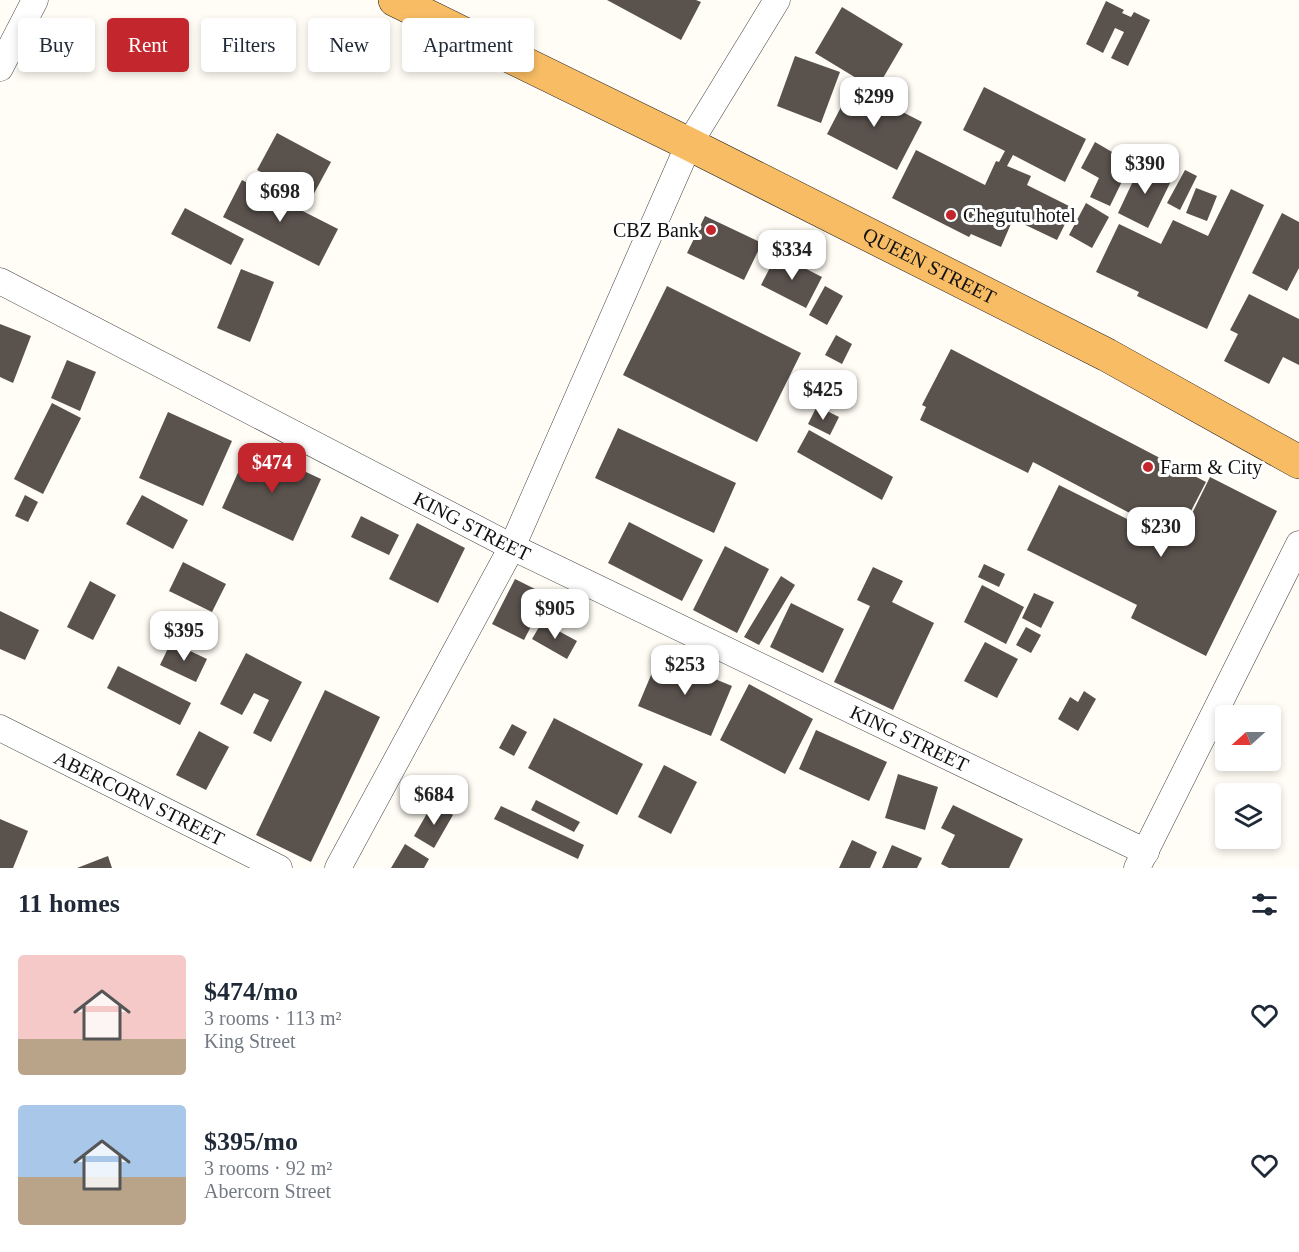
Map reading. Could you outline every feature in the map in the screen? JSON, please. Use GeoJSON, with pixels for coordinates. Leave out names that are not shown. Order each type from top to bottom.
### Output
{"type":"FeatureCollection","features":[{"type":"Feature","properties":{"kind":"highway","name":"QUEEN STREET"},"geometry":{"type":"LineString","coordinates":[[395,0],[689,144],[1107,355],[1299,462]]}},
{"type":"Feature","properties":{"kind":"street"},"geometry":{"type":"LineString","coordinates":[[0,68],[35,0]]}},
{"type":"Feature","properties":{"kind":"street"},"geometry":{"type":"LineString","coordinates":[[338,868],[512,547],[689,144],[777,0]]}},
{"type":"Feature","properties":{"kind":"street","name":"KING STREET"},"geometry":{"type":"LineString","coordinates":[[0,281],[512,547],[1142,860]]}},
{"type":"Feature","properties":{"kind":"street"},"geometry":{"type":"LineString","coordinates":[[1142,860],[1299,544]]}},
{"type":"Feature","properties":{"kind":"street","name":"ABERCORN STREET"},"geometry":{"type":"LineString","coordinates":[[0,728],[279,868]]}},
{"type":"Feature","properties":{"kind":"building"},"geometry":{"type":"Polygon","coordinates":[[[607,0],[696,0],[701,2],[681,40],[607,0]]]}},
{"type":"Feature","properties":{"kind":"building"},"geometry":{"type":"Polygon","coordinates":[[[1106,1],[1124,10],[1122,13],[1131,17],[1134,12],[1150,20],[1128,66],[1111,58],[1124,32],[1115,28],[1103,53],[1086,44],[1106,1]]]}},
{"type":"Feature","properties":{"kind":"building"},"geometry":{"type":"Polygon","coordinates":[[[842,7],[903,44],[876,90],[815,53],[842,7]]]}},
{"type":"Feature","properties":{"kind":"building"},"geometry":{"type":"Polygon","coordinates":[[[795,56],[840,72],[821,123],[777,106],[795,56]]]}},
{"type":"Feature","properties":{"kind":"building"},"geometry":{"type":"Polygon","coordinates":[[[852,86],[922,122],[897,170],[827,134],[852,86]]]}},
{"type":"Feature","properties":{"kind":"building"},"geometry":{"type":"Polygon","coordinates":[[[984,87],[1086,139],[1065,182],[1013,155],[1007,166],[1031,176],[1027,185],[1073,208],[1057,240],[1013,219],[1001,247],[971,234],[969,237],[892,198],[916,150],[985,185],[996,161],[999,162],[1005,151],[963,130],[984,87]]]}},
{"type":"Feature","properties":{"kind":"building"},"geometry":{"type":"Polygon","coordinates":[[[277,133],[331,162],[311,199],[290,188],[286,196],[267,186],[271,177],[257,170],[277,133]]]}},
{"type":"Feature","properties":{"kind":"building"},"geometry":{"type":"Polygon","coordinates":[[[1095,142],[1131,163],[1110,206],[1090,197],[1099,178],[1081,168],[1095,142]]]}},
{"type":"Feature","properties":{"kind":"building"},"geometry":{"type":"Polygon","coordinates":[[[1142,162],[1173,177],[1148,228],[1118,213],[1142,162]]]}},
{"type":"Feature","properties":{"kind":"building"},"geometry":{"type":"Polygon","coordinates":[[[1185,170],[1197,176],[1180,210],[1167,203],[1185,170]]]}},
{"type":"Feature","properties":{"kind":"building"},"geometry":{"type":"Polygon","coordinates":[[[242,180],[338,229],[319,266],[223,217],[242,180]]]}},
{"type":"Feature","properties":{"kind":"building"},"geometry":{"type":"Polygon","coordinates":[[[1196,188],[1217,196],[1207,221],[1186,213],[1196,188]]]}},
{"type":"Feature","properties":{"kind":"building"},"geometry":{"type":"Polygon","coordinates":[[[1231,189],[1264,205],[1207,329],[1137,296],[1139,292],[1096,272],[1119,224],[1161,244],[1173,220],[1208,236],[1231,189]]]}},
{"type":"Feature","properties":{"kind":"building"},"geometry":{"type":"Polygon","coordinates":[[[1086,203],[1109,217],[1092,248],[1069,235],[1086,203]]]}},
{"type":"Feature","properties":{"kind":"building"},"geometry":{"type":"Polygon","coordinates":[[[185,208],[244,239],[231,265],[171,234],[185,208]]]}},
{"type":"Feature","properties":{"kind":"building"},"geometry":{"type":"Polygon","coordinates":[[[1282,213],[1299,222],[1299,268],[1287,291],[1252,273],[1282,213]]]}},
{"type":"Feature","properties":{"kind":"building"},"geometry":{"type":"Polygon","coordinates":[[[705,216],[762,243],[744,280],[687,253],[705,216]]]}},
{"type":"Feature","properties":{"kind":"building"},"geometry":{"type":"Polygon","coordinates":[[[777,254],[822,277],[806,308],[761,285],[777,254]]]}},
{"type":"Feature","properties":{"kind":"building"},"geometry":{"type":"Polygon","coordinates":[[[241,269],[274,282],[250,342],[217,328],[241,269]]]}},
{"type":"Feature","properties":{"kind":"building"},"geometry":{"type":"Polygon","coordinates":[[[667,286],[801,353],[757,442],[623,375],[667,286]]]}},
{"type":"Feature","properties":{"kind":"building"},"geometry":{"type":"Polygon","coordinates":[[[825,286],[843,296],[827,325],[809,315],[825,286]]]}},
{"type":"Feature","properties":{"kind":"building"},"geometry":{"type":"Polygon","coordinates":[[[1249,294],[1299,319],[1299,365],[1283,357],[1269,384],[1224,361],[1238,334],[1230,330],[1249,294]]]}},
{"type":"Feature","properties":{"kind":"building"},"geometry":{"type":"Polygon","coordinates":[[[0,324],[31,336],[13,383],[0,377],[0,324]]]}},
{"type":"Feature","properties":{"kind":"building"},"geometry":{"type":"Polygon","coordinates":[[[836,335],[852,344],[842,364],[825,355],[836,335]]]}},
{"type":"Feature","properties":{"kind":"building"},"geometry":{"type":"Polygon","coordinates":[[[951,349],[1206,482],[1177,538],[1033,462],[1028,473],[920,420],[926,407],[922,405],[951,349]]]}},
{"type":"Feature","properties":{"kind":"building"},"geometry":{"type":"Polygon","coordinates":[[[67,360],[96,372],[80,411],[51,398],[67,360]]]}},
{"type":"Feature","properties":{"kind":"building"},"geometry":{"type":"Polygon","coordinates":[[[52,403],[81,418],[43,494],[14,479],[52,403]]]}},
{"type":"Feature","properties":{"kind":"building"},"geometry":{"type":"Polygon","coordinates":[[[817,406],[839,417],[830,435],[808,424],[817,406]]]}},
{"type":"Feature","properties":{"kind":"building"},"geometry":{"type":"Polygon","coordinates":[[[168,412],[232,441],[203,506],[139,478],[168,412]]]}},
{"type":"Feature","properties":{"kind":"building"},"geometry":{"type":"Polygon","coordinates":[[[618,428],[736,483],[714,533],[595,478],[618,428]]]}},
{"type":"Feature","properties":{"kind":"building"},"geometry":{"type":"Polygon","coordinates":[[[809,430],[893,477],[882,500],[797,452],[809,430]]]}},
{"type":"Feature","properties":{"kind":"building"},"geometry":{"type":"Polygon","coordinates":[[[250,446],[321,479],[293,541],[222,508],[250,446]]]}},
{"type":"Feature","properties":{"kind":"building"},"geometry":{"type":"Polygon","coordinates":[[[1210,477],[1277,511],[1206,656],[1131,618],[1137,605],[1027,550],[1059,485],[1177,544],[1210,477]]]}},
{"type":"Feature","properties":{"kind":"building"},"geometry":{"type":"Polygon","coordinates":[[[25,495],[38,502],[28,522],[15,516],[25,495]]]}},
{"type":"Feature","properties":{"kind":"building"},"geometry":{"type":"Polygon","coordinates":[[[142,495],[188,520],[173,549],[126,524],[142,495]]]}},
{"type":"Feature","properties":{"kind":"building"},"geometry":{"type":"Polygon","coordinates":[[[361,516],[399,535],[389,555],[351,537],[361,516]]]}},
{"type":"Feature","properties":{"kind":"building"},"geometry":{"type":"Polygon","coordinates":[[[629,522],[703,560],[682,601],[608,563],[629,522]]]}},
{"type":"Feature","properties":{"kind":"building"},"geometry":{"type":"Polygon","coordinates":[[[417,523],[465,548],[438,603],[389,579],[417,523]]]}},
{"type":"Feature","properties":{"kind":"building"},"geometry":{"type":"Polygon","coordinates":[[[725,546],[769,569],[737,633],[693,610],[725,546]]]}},
{"type":"Feature","properties":{"kind":"building"},"geometry":{"type":"Polygon","coordinates":[[[183,562],[226,584],[212,612],[169,591],[183,562]]]}},
{"type":"Feature","properties":{"kind":"building"},"geometry":{"type":"Polygon","coordinates":[[[984,564],[1005,574],[999,587],[978,577],[984,564]]]}},
{"type":"Feature","properties":{"kind":"building"},"geometry":{"type":"Polygon","coordinates":[[[873,567],[903,581],[892,602],[934,623],[893,710],[834,682],[870,606],[857,600],[873,567]]]}},
{"type":"Feature","properties":{"kind":"building"},"geometry":{"type":"Polygon","coordinates":[[[781,576],[795,585],[759,645],[744,637],[781,576]]]}},
{"type":"Feature","properties":{"kind":"building"},"geometry":{"type":"Polygon","coordinates":[[[515,579],[547,595],[524,640],[492,624],[515,579]]]}},
{"type":"Feature","properties":{"kind":"building"},"geometry":{"type":"Polygon","coordinates":[[[90,581],[116,595],[93,640],[67,627],[90,581]]]}},
{"type":"Feature","properties":{"kind":"building"},"geometry":{"type":"Polygon","coordinates":[[[982,585],[1024,607],[1006,644],[964,622],[982,585]]]}},
{"type":"Feature","properties":{"kind":"building"},"geometry":{"type":"Polygon","coordinates":[[[1034,593],[1054,602],[1041,628],[1022,618],[1034,593]]]}},
{"type":"Feature","properties":{"kind":"building"},"geometry":{"type":"Polygon","coordinates":[[[791,603],[844,629],[823,673],[770,647],[791,603]]]}},
{"type":"Feature","properties":{"kind":"building"},"geometry":{"type":"Polygon","coordinates":[[[0,611],[39,630],[25,660],[0,649],[0,611]]]}},
{"type":"Feature","properties":{"kind":"building"},"geometry":{"type":"Polygon","coordinates":[[[542,622],[577,641],[567,659],[532,639],[542,622]]]}},
{"type":"Feature","properties":{"kind":"building"},"geometry":{"type":"Polygon","coordinates":[[[1026,627],[1041,635],[1031,653],[1016,645],[1026,627]]]}},
{"type":"Feature","properties":{"kind":"building"},"geometry":{"type":"Polygon","coordinates":[[[171,642],[207,659],[196,682],[160,665],[171,642]]]}},
{"type":"Feature","properties":{"kind":"building"},"geometry":{"type":"Polygon","coordinates":[[[985,642],[1018,659],[997,698],[964,681],[985,642]]]}},
{"type":"Feature","properties":{"kind":"building"},"geometry":{"type":"Polygon","coordinates":[[[246,653],[302,682],[271,742],[253,733],[269,700],[254,693],[242,715],[220,704],[246,653]]]}},
{"type":"Feature","properties":{"kind":"building"},"geometry":{"type":"Polygon","coordinates":[[[659,656],[732,686],[711,736],[638,706],[659,656]]]}},
{"type":"Feature","properties":{"kind":"building"},"geometry":{"type":"Polygon","coordinates":[[[118,666],[191,703],[180,725],[107,688],[118,666]]]}},
{"type":"Feature","properties":{"kind":"building"},"geometry":{"type":"Polygon","coordinates":[[[749,684],[813,719],[785,774],[720,740],[749,684]]]}},
{"type":"Feature","properties":{"kind":"building"},"geometry":{"type":"Polygon","coordinates":[[[325,690],[380,717],[311,862],[256,835],[325,690]]]}},
{"type":"Feature","properties":{"kind":"building"},"geometry":{"type":"Polygon","coordinates":[[[1084,691],[1096,699],[1078,731],[1058,719],[1070,697],[1078,702],[1084,691]]]}},
{"type":"Feature","properties":{"kind":"building"},"geometry":{"type":"Polygon","coordinates":[[[554,718],[643,764],[617,815],[528,768],[554,718]]]}},
{"type":"Feature","properties":{"kind":"building"},"geometry":{"type":"Polygon","coordinates":[[[512,724],[527,732],[514,756],[499,748],[512,724]]]}},
{"type":"Feature","properties":{"kind":"building"},"geometry":{"type":"Polygon","coordinates":[[[816,730],[887,762],[869,801],[799,769],[816,730]]]}},
{"type":"Feature","properties":{"kind":"building"},"geometry":{"type":"Polygon","coordinates":[[[199,731],[229,747],[206,790],[176,775],[199,731]]]}},
{"type":"Feature","properties":{"kind":"building"},"geometry":{"type":"Polygon","coordinates":[[[664,765],[697,782],[671,834],[638,817],[664,765]]]}},
{"type":"Feature","properties":{"kind":"building"},"geometry":{"type":"Polygon","coordinates":[[[898,774],[938,787],[925,830],[885,818],[898,774]]]}},
{"type":"Feature","properties":{"kind":"building"},"geometry":{"type":"Polygon","coordinates":[[[536,800],[580,822],[574,832],[531,810],[536,800]]]}},
{"type":"Feature","properties":{"kind":"building"},"geometry":{"type":"Polygon","coordinates":[[[433,803],[453,815],[434,848],[414,836],[433,803]]]}},
{"type":"Feature","properties":{"kind":"building"},"geometry":{"type":"Polygon","coordinates":[[[953,805],[1023,839],[1009,868],[949,868],[941,864],[955,835],[941,828],[953,805]]]}},
{"type":"Feature","properties":{"kind":"building"},"geometry":{"type":"Polygon","coordinates":[[[501,806],[584,845],[578,859],[494,819],[501,806]]]}},
{"type":"Feature","properties":{"kind":"building"},"geometry":{"type":"Polygon","coordinates":[[[0,819],[28,831],[13,868],[0,868],[0,819]]]}},
{"type":"Feature","properties":{"kind":"building"},"geometry":{"type":"Polygon","coordinates":[[[852,840],[877,852],[870,868],[839,868],[852,840]]]}},
{"type":"Feature","properties":{"kind":"building"},"geometry":{"type":"Polygon","coordinates":[[[405,844],[429,859],[424,868],[391,868],[405,844]]]}},
{"type":"Feature","properties":{"kind":"building"},"geometry":{"type":"Polygon","coordinates":[[[892,845],[922,858],[917,868],[882,868],[892,845]]]}},
{"type":"Feature","properties":{"kind":"building"},"geometry":{"type":"Polygon","coordinates":[[[108,856],[112,868],[77,868],[108,856]]]}},
{"type":"Feature","properties":{"kind":"place","name":"Chegutu hotel"},"geometry":{"type":"Point","coordinates":[951,215]}},
{"type":"Feature","properties":{"kind":"place","name":"CBZ Bank"},"geometry":{"type":"Point","coordinates":[711,230]}},
{"type":"Feature","properties":{"kind":"place","name":"Farm & City"},"geometry":{"type":"Point","coordinates":[1148,467]}}]}
